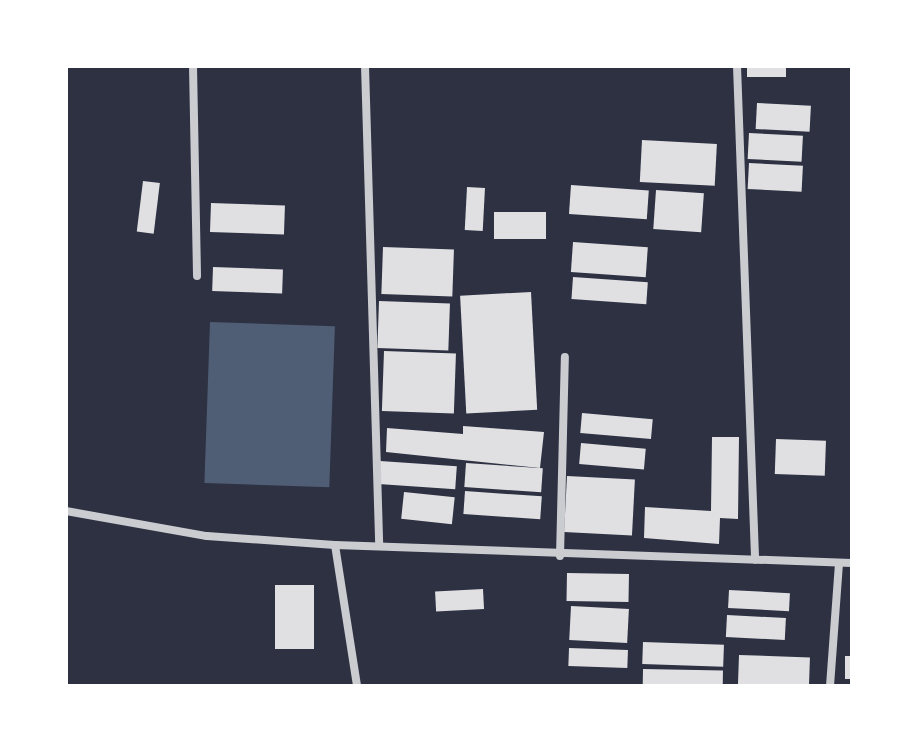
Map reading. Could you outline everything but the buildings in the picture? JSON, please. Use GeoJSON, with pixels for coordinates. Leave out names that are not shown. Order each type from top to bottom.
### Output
{"type":"FeatureCollection","features":[{"type":"Feature","properties":{"kind":"street"},"geometry":{"type":"LineString","coordinates":[[193,66],[197,276]]}},
{"type":"Feature","properties":{"kind":"street"},"geometry":{"type":"LineString","coordinates":[[365,66],[379,546]]}},
{"type":"Feature","properties":{"kind":"street"},"geometry":{"type":"LineString","coordinates":[[737,66],[755,560]]}},
{"type":"Feature","properties":{"kind":"street"},"geometry":{"type":"LineString","coordinates":[[560,556],[565,357]]}},
{"type":"Feature","properties":{"kind":"street"},"geometry":{"type":"LineString","coordinates":[[66,511],[207,536],[335,545],[560,556],[852,563]]}},
{"type":"Feature","properties":{"kind":"street"},"geometry":{"type":"LineString","coordinates":[[335,545],[357,686]]}},
{"type":"Feature","properties":{"kind":"street"},"geometry":{"type":"LineString","coordinates":[[830,686],[839,563]]}},
{"type":"Feature","properties":{"kind":"water"},"geometry":{"type":"Polygon","coordinates":[[[210,322],[335,326],[329,487],[204,483],[210,322]]]}}]}
